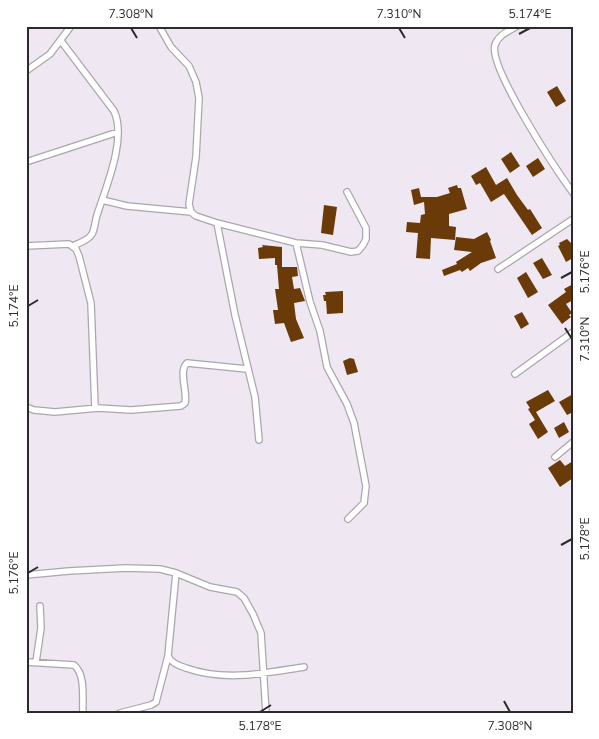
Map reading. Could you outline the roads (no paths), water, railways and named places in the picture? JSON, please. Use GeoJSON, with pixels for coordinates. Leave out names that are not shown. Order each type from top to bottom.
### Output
{"type":"FeatureCollection","features":[{"type":"Feature","properties":{"kind":"street"},"geometry":{"type":"LineString","coordinates":[[26,71],[50,54],[71,26]]}},
{"type":"Feature","properties":{"kind":"street"},"geometry":{"type":"LineString","coordinates":[[159,26],[171,47],[189,66],[196,82],[199,98],[196,157],[189,204],[191,212]]}},
{"type":"Feature","properties":{"kind":"street"},"geometry":{"type":"LineString","coordinates":[[516,26],[499,36],[495,44],[494,51],[502,77],[554,167],[573,193]]}},
{"type":"Feature","properties":{"kind":"street"},"geometry":{"type":"LineString","coordinates":[[26,246],[64,244],[73,246],[82,242],[92,233],[115,156],[118,119],[61,41]]}},
{"type":"Feature","properties":{"kind":"street"},"geometry":{"type":"LineString","coordinates":[[26,162],[118,132]]}},
{"type":"Feature","properties":{"kind":"street"},"geometry":{"type":"LineString","coordinates":[[102,200],[127,206],[191,212],[196,216],[217,223],[296,242],[322,245],[351,252],[358,250],[366,239],[366,228],[347,192]]}},
{"type":"Feature","properties":{"kind":"street"},"geometry":{"type":"LineString","coordinates":[[498,269],[573,219]]}},
{"type":"Feature","properties":{"kind":"street"},"geometry":{"type":"LineString","coordinates":[[217,223],[234,315],[255,397],[259,440]]}},
{"type":"Feature","properties":{"kind":"street"},"geometry":{"type":"LineString","coordinates":[[296,242],[310,302],[320,331],[327,367],[347,404],[354,423],[366,486],[364,503],[348,519]]}},
{"type":"Feature","properties":{"kind":"street"},"geometry":{"type":"LineString","coordinates":[[73,246],[79,256],[91,304],[95,408]]}},
{"type":"Feature","properties":{"kind":"street"},"geometry":{"type":"LineString","coordinates":[[515,374],[573,332]]}},
{"type":"Feature","properties":{"kind":"street"},"geometry":{"type":"LineString","coordinates":[[26,406],[34,410],[56,412],[95,408],[131,410],[183,405],[187,396],[183,367],[187,363],[247,369]]}},
{"type":"Feature","properties":{"kind":"street"},"geometry":{"type":"LineString","coordinates":[[555,457],[573,442]]}},
{"type":"Feature","properties":{"kind":"street"},"geometry":{"type":"LineString","coordinates":[[26,575],[126,568],[160,570],[176,573],[210,587],[237,592],[244,598],[261,633],[266,713]]}},
{"type":"Feature","properties":{"kind":"street"},"geometry":{"type":"LineString","coordinates":[[120,713],[156,702],[168,656],[176,573]]}},
{"type":"Feature","properties":{"kind":"street"},"geometry":{"type":"LineString","coordinates":[[36,662],[41,628],[40,606]]}},
{"type":"Feature","properties":{"kind":"street"},"geometry":{"type":"LineString","coordinates":[[168,656],[171,661],[179,666],[210,674],[234,676],[304,667]]}},
{"type":"Feature","properties":{"kind":"street"},"geometry":{"type":"LineString","coordinates":[[26,662],[74,665],[79,669],[82,678],[83,713]]}}]}
